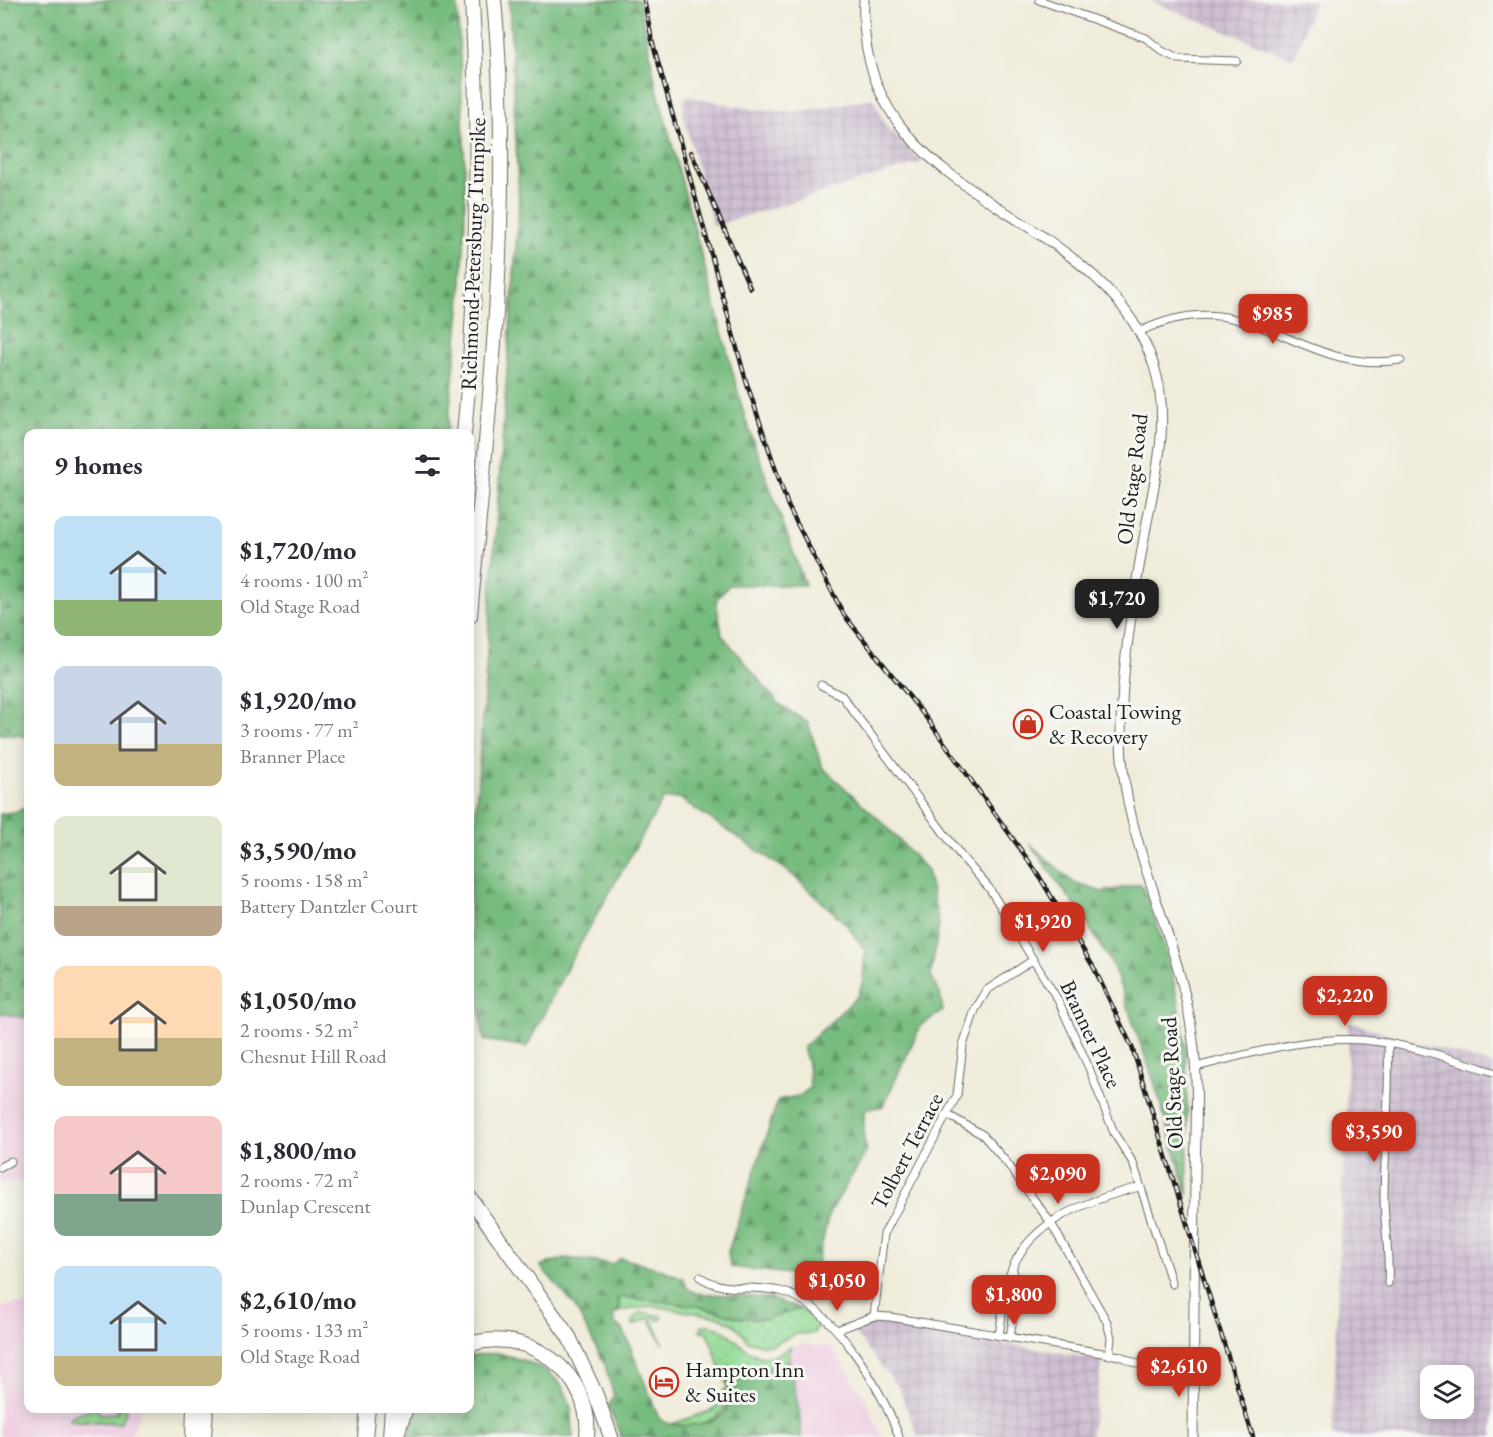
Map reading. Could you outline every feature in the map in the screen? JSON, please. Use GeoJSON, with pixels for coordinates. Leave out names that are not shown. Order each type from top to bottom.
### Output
{"type":"FeatureCollection","features":[{"type":"Feature","properties":{"kind":"highway","name":"Richmond-Petersburg Turnpike"},"geometry":{"type":"LineString","coordinates":[[464,429],[473,333],[477,219],[476,72],[472,0]]}},
{"type":"Feature","properties":{"kind":"highway","name":"Richmond-Petersburg Turnpike"},"geometry":{"type":"LineString","coordinates":[[474,568],[498,283],[498,77],[494,0]]}},
{"type":"Feature","properties":{"kind":"highway"},"geometry":{"type":"LineString","coordinates":[[474,1204],[569,1337],[596,1395],[611,1437]]}},
{"type":"Feature","properties":{"kind":"highway"},"geometry":{"type":"LineString","coordinates":[[474,1343],[487,1340],[513,1342],[540,1351],[551,1358],[568,1374],[582,1397],[587,1417],[587,1437]]}},
{"type":"Feature","properties":{"kind":"highway"},"geometry":{"type":"LineString","coordinates":[[193,1437],[194,1413]]}},
{"type":"Feature","properties":{"kind":"highway"},"geometry":{"type":"LineString","coordinates":[[204,1437],[206,1413]]}},
{"type":"Feature","properties":{"kind":"highway"},"geometry":{"type":"LineString","coordinates":[[365,1437],[367,1413]]}},
{"type":"Feature","properties":{"kind":"highway"},"geometry":{"type":"LineString","coordinates":[[390,1437],[392,1413]]}},
{"type":"Feature","properties":{"kind":"highway"},"geometry":{"type":"LineString","coordinates":[[396,1437],[404,1413]]}},
{"type":"Feature","properties":{"kind":"street","name":"Old Stage Road"},"geometry":{"type":"LineString","coordinates":[[864,0],[863,27],[869,64],[880,96],[897,125],[941,168],[1095,276],[1120,303],[1139,332],[1158,383],[1161,437],[1127,659],[1122,709],[1122,763],[1129,810],[1138,848],[1183,984],[1193,1036],[1195,1067],[1193,1437]]}},
{"type":"Feature","properties":{"kind":"street"},"geometry":{"type":"LineString","coordinates":[[1039,0],[1146,38],[1162,51],[1178,59],[1237,61]]}},
{"type":"Feature","properties":{"kind":"street"},"geometry":{"type":"LineString","coordinates":[[1139,332],[1179,316],[1225,315],[1254,322],[1294,342],[1344,359],[1371,363],[1401,360]]}},
{"type":"Feature","properties":{"kind":"street","name":"Branner Place"},"geometry":{"type":"LineString","coordinates":[[821,685],[842,696],[961,856],[989,888],[1058,1000],[1089,1068],[1114,1133],[1133,1163],[1172,1284]]}},
{"type":"Feature","properties":{"kind":"street","name":"Tolbert Terrace"},"geometry":{"type":"LineString","coordinates":[[874,1316],[884,1234],[948,1115],[960,1085],[963,1045],[975,1010],[987,990],[1033,960]]}},
{"type":"Feature","properties":{"kind":"street"},"geometry":{"type":"LineString","coordinates":[[1195,1067],[1316,1041],[1363,1040],[1388,1043],[1493,1072]]}},
{"type":"Feature","properties":{"kind":"street"},"geometry":{"type":"LineString","coordinates":[[1388,1043],[1389,1088],[1384,1195],[1390,1253],[1388,1283]]}},
{"type":"Feature","properties":{"kind":"street"},"geometry":{"type":"LineString","coordinates":[[948,1115],[983,1135],[1051,1223],[1107,1322],[1111,1338],[1109,1355]]}},
{"type":"Feature","properties":{"kind":"street"},"geometry":{"type":"LineString","coordinates":[[0,1167],[11,1161]]}},
{"type":"Feature","properties":{"kind":"street"},"geometry":{"type":"LineString","coordinates":[[999,1336],[1004,1298],[1013,1270],[1035,1233],[1099,1197],[1139,1187]]}},
{"type":"Feature","properties":{"kind":"street"},"geometry":{"type":"LineString","coordinates":[[1010,1338],[1017,1290],[1013,1270]]}},
{"type":"Feature","properties":{"kind":"street"},"geometry":{"type":"LineString","coordinates":[[700,1277],[717,1287],[766,1288],[796,1296],[822,1314],[837,1330],[879,1393],[899,1437]]}},
{"type":"Feature","properties":{"kind":"street"},"geometry":{"type":"LineString","coordinates":[[837,1330],[874,1316],[1109,1355],[1132,1360],[1160,1374],[1193,1380]]}},
{"type":"Feature","properties":{"kind":"shaded area"},"geometry":{"type":"Polygon","coordinates":[[[1148,0],[1315,0],[1294,59],[1148,0]]]}},
{"type":"Feature","properties":{"kind":"shaded area"},"geometry":{"type":"Polygon","coordinates":[[[685,96],[751,109],[798,112],[873,98],[885,125],[922,162],[713,226],[683,114],[685,96]]]}},
{"type":"Feature","properties":{"kind":"shaded area"},"geometry":{"type":"Polygon","coordinates":[[[0,1013],[24,1018],[24,1181],[0,1184],[0,1013]]]}},
{"type":"Feature","properties":{"kind":"shaded area"},"geometry":{"type":"Polygon","coordinates":[[[1349,1022],[1493,1065],[1493,1437],[1332,1437],[1349,1022]]]}},
{"type":"Feature","properties":{"kind":"shaded area"},"geometry":{"type":"Polygon","coordinates":[[[24,1304],[24,1413],[140,1413],[129,1437],[0,1437],[0,1307],[24,1304]]]}},
{"type":"Feature","properties":{"kind":"shaded area"},"geometry":{"type":"Polygon","coordinates":[[[887,1323],[1103,1360],[1090,1437],[918,1437],[899,1388],[853,1331],[865,1325],[887,1323]]]}},
{"type":"Feature","properties":{"kind":"shaded area"},"geometry":{"type":"Polygon","coordinates":[[[802,1344],[832,1348],[865,1398],[882,1437],[801,1437],[799,1410],[789,1361],[790,1347],[802,1344]]]}},
{"type":"Feature","properties":{"kind":"green space"},"geometry":{"type":"Polygon","coordinates":[[[0,0],[457,0],[465,196],[462,285],[447,429],[24,429],[24,736],[0,734],[0,0]]]}},
{"type":"Feature","properties":{"kind":"green space"},"geometry":{"type":"Polygon","coordinates":[[[509,0],[639,0],[656,85],[745,418],[805,585],[729,585],[716,600],[722,635],[779,704],[808,723],[822,767],[884,824],[927,870],[939,924],[931,975],[940,994],[943,1011],[921,1025],[883,1106],[864,1110],[864,1140],[867,1151],[829,1214],[814,1277],[730,1267],[728,1252],[778,1100],[799,1096],[810,1088],[808,1064],[803,1048],[858,996],[863,980],[865,950],[846,924],[788,871],[679,798],[663,799],[570,962],[527,1047],[484,1040],[474,970],[474,835],[519,204],[509,0]]]}},
{"type":"Feature","properties":{"kind":"green space"},"geometry":{"type":"Polygon","coordinates":[[[24,808],[24,1018],[0,1013],[0,814],[24,808]]]}},
{"type":"Feature","properties":{"kind":"green space"},"geometry":{"type":"Polygon","coordinates":[[[1030,844],[1074,883],[1102,892],[1141,884],[1169,962],[1185,1043],[1188,1195],[1154,1082],[1113,966],[1083,917],[1030,844]]]}},
{"type":"Feature","properties":{"kind":"green space"},"geometry":{"type":"Polygon","coordinates":[[[566,1258],[612,1264],[621,1258],[683,1278],[688,1289],[696,1293],[769,1298],[800,1309],[767,1319],[741,1318],[698,1306],[622,1297],[617,1299],[621,1311],[613,1315],[615,1324],[623,1329],[659,1418],[665,1422],[693,1425],[712,1420],[720,1416],[727,1408],[729,1397],[727,1383],[789,1361],[799,1410],[801,1437],[621,1437],[608,1406],[614,1396],[605,1365],[574,1305],[540,1266],[566,1258]]]}},
{"type":"Feature","properties":{"kind":"green space"},"geometry":{"type":"Polygon","coordinates":[[[617,1298],[698,1306],[741,1318],[767,1319],[800,1309],[814,1318],[818,1326],[814,1333],[796,1334],[772,1345],[760,1345],[748,1341],[736,1326],[720,1317],[652,1306],[621,1311],[617,1298]]]}},
{"type":"Feature","properties":{"kind":"green space"},"geometry":{"type":"Polygon","coordinates":[[[642,1312],[662,1316],[662,1319],[657,1321],[655,1315],[652,1317],[663,1345],[649,1318],[633,1325],[633,1319],[642,1312]]]}},
{"type":"Feature","properties":{"kind":"green space"},"geometry":{"type":"Polygon","coordinates":[[[709,1325],[730,1335],[746,1349],[764,1357],[776,1355],[790,1347],[789,1361],[727,1382],[727,1386],[707,1332],[700,1332],[702,1326],[709,1325]]]}},
{"type":"Feature","properties":{"kind":"green space"},"geometry":{"type":"Polygon","coordinates":[[[498,1353],[532,1363],[551,1375],[559,1382],[570,1404],[573,1437],[408,1437],[410,1424],[416,1413],[474,1413],[474,1356],[498,1353]]]}},
{"type":"Feature","properties":{"kind":"green space"},"geometry":{"type":"Polygon","coordinates":[[[727,1388],[728,1395],[725,1405],[712,1419],[692,1425],[669,1425],[713,1410],[720,1404],[723,1390],[727,1388]]]}},
{"type":"Feature","properties":{"kind":"green space"},"geometry":{"type":"Polygon","coordinates":[[[80,1413],[125,1413],[120,1423],[68,1420],[71,1416],[80,1413]]]}},
{"type":"Feature","properties":{"kind":"railway"},"geometry":{"type":"LineString","coordinates":[[644,0],[652,40],[746,381],[788,506],[844,615],[928,720],[1036,871],[1094,968],[1132,1047],[1253,1437]]}},
{"type":"Feature","properties":{"kind":"railway"},"geometry":{"type":"LineString","coordinates":[[691,152],[750,288]]}},
{"type":"Feature","properties":{"kind":"place","name":"Coastal Towing & Recovery"},"geometry":{"type":"Point","coordinates":[1028,724]}},
{"type":"Feature","properties":{"kind":"place","name":"Hampton Inn & Suites"},"geometry":{"type":"Point","coordinates":[664,1382]}}]}
